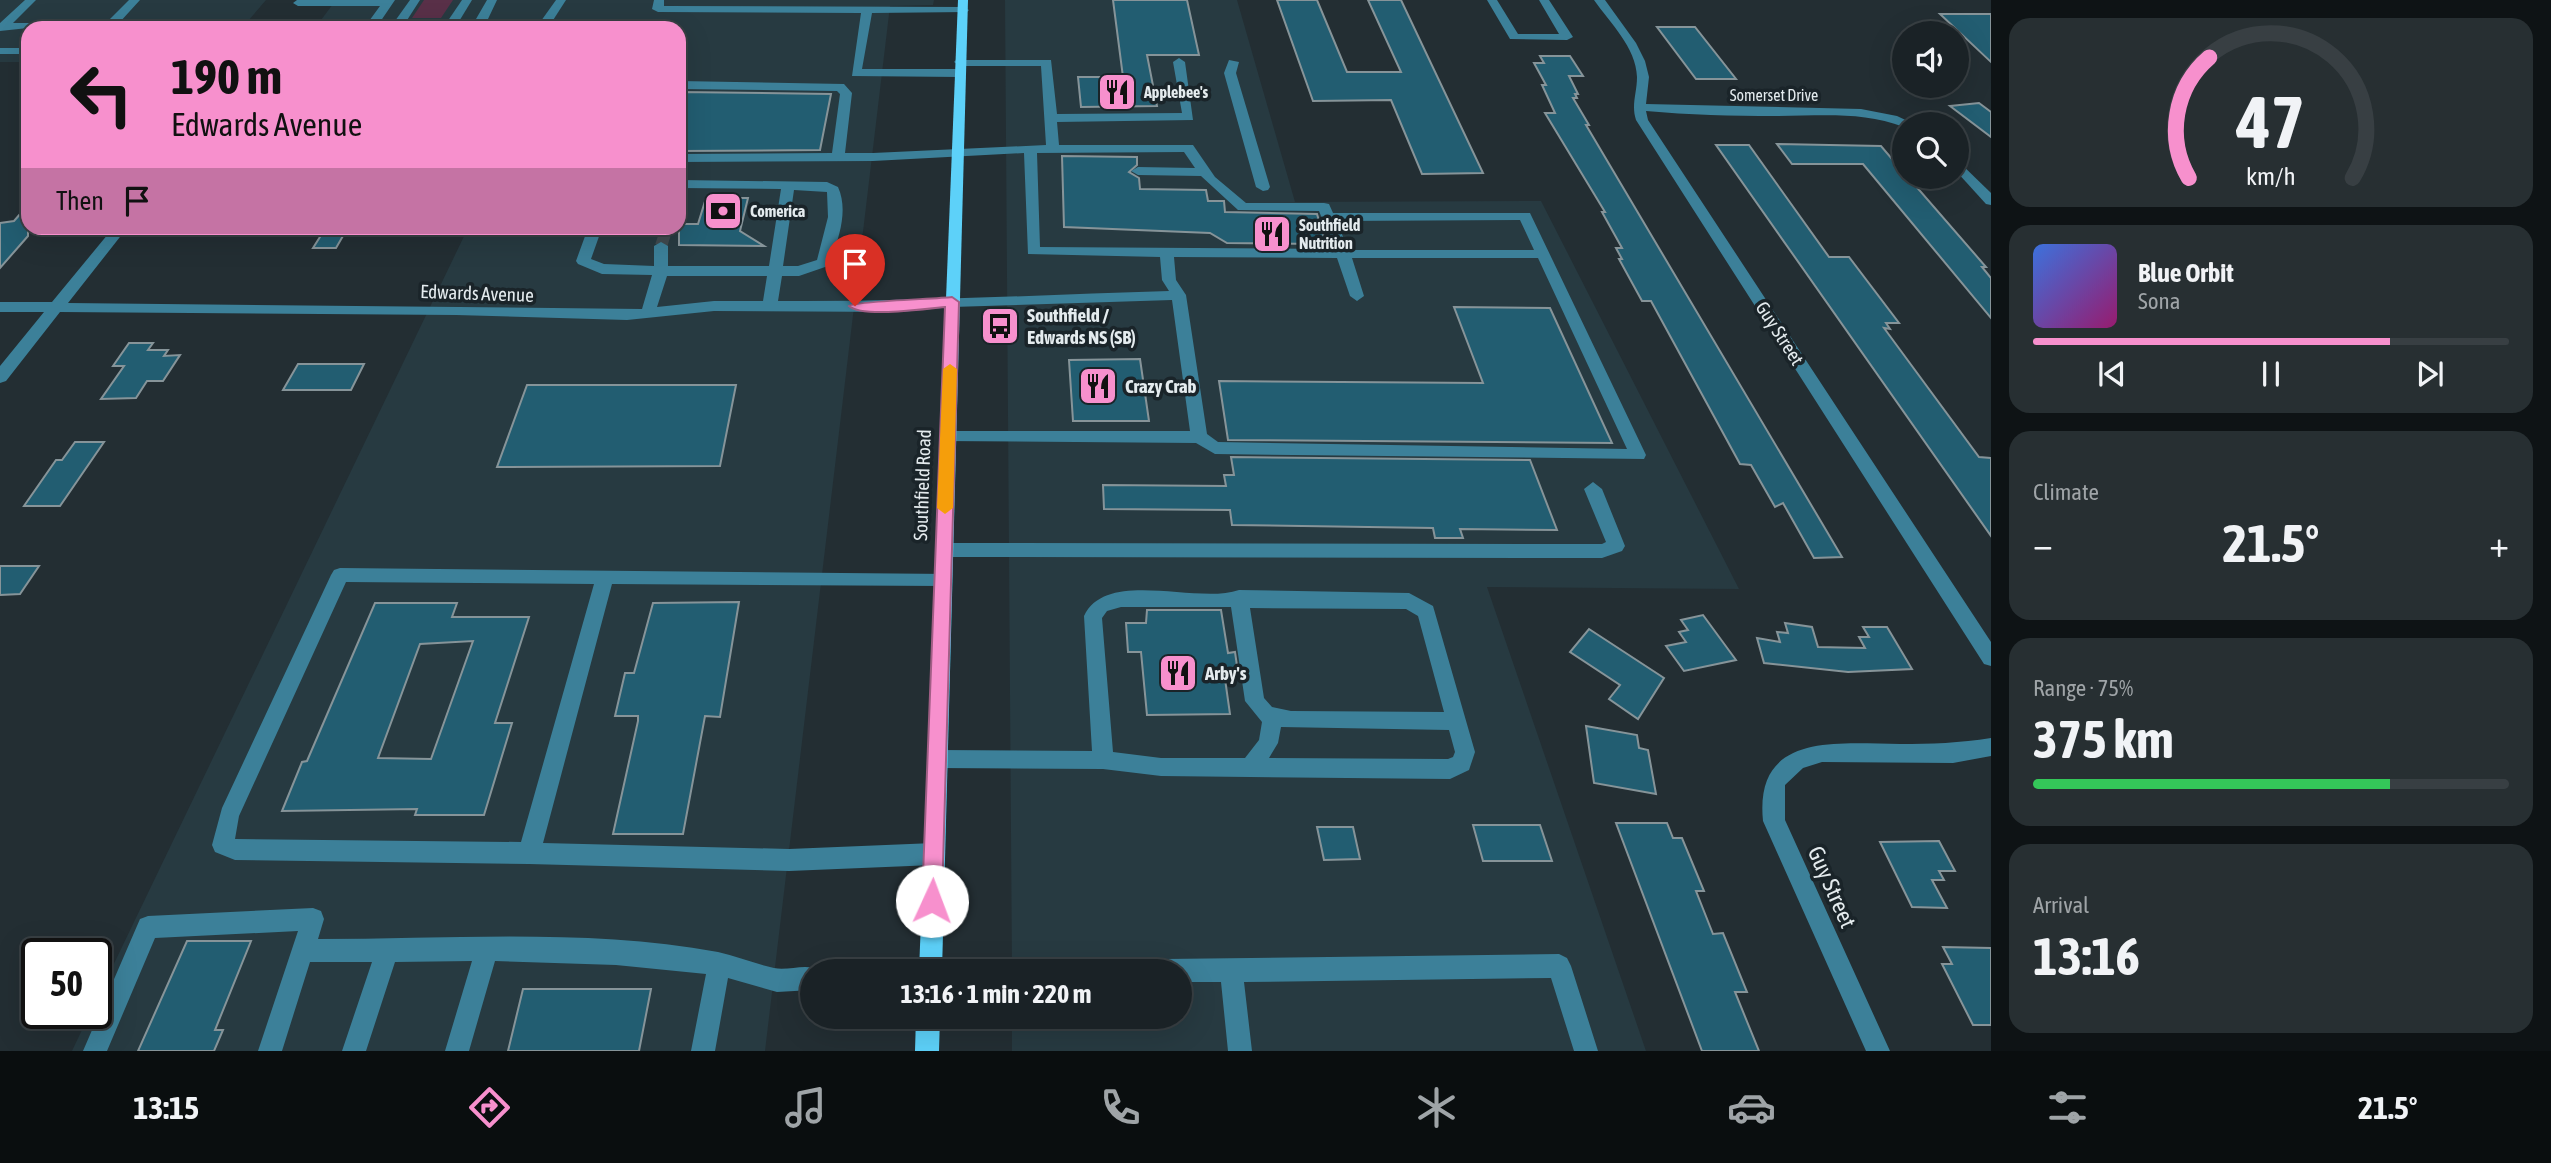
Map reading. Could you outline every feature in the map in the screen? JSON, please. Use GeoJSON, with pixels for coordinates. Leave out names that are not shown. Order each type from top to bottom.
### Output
{"type":"FeatureCollection","features":[{"type":"Feature","properties":{"kind":"main road","name":"Southfield Road"},"geometry":{"type":"LineString","coordinates":[[930,959],[963,5]]}},
{"type":"Feature","properties":{"kind":"main road"},"geometry":{"type":"LineString","coordinates":[[927,1051],[928,1029]]}},
{"type":"Feature","properties":{"kind":"street"},"geometry":{"type":"LineString","coordinates":[[2,27],[31,0]]}},
{"type":"Feature","properties":{"kind":"street"},"geometry":{"type":"LineString","coordinates":[[114,21],[135,0]]}},
{"type":"Feature","properties":{"kind":"street"},"geometry":{"type":"LineString","coordinates":[[401,21],[415,0]]}},
{"type":"Feature","properties":{"kind":"street"},"geometry":{"type":"LineString","coordinates":[[454,21],[467,0]]}},
{"type":"Feature","properties":{"kind":"street"},"geometry":{"type":"LineString","coordinates":[[482,21],[492,0]]}},
{"type":"Feature","properties":{"kind":"street"},"geometry":{"type":"LineString","coordinates":[[547,21],[561,0]]}},
{"type":"Feature","properties":{"kind":"street"},"geometry":{"type":"LineString","coordinates":[[659,0],[658,9],[867,9],[963,5]]}},
{"type":"Feature","properties":{"kind":"street"},"geometry":{"type":"LineString","coordinates":[[1492,0],[1514,37],[1567,37],[1544,0]]}},
{"type":"Feature","properties":{"kind":"street","name":"Guy Street"},"geometry":{"type":"LineString","coordinates":[[1600,0],[1640,59],[1643,79],[1639,107],[1642,120],[1991,658]]}},
{"type":"Feature","properties":{"kind":"street"},"geometry":{"type":"LineString","coordinates":[[251,21],[389,1]]}},
{"type":"Feature","properties":{"kind":"street"},"geometry":{"type":"LineString","coordinates":[[375,21],[389,1]]}},
{"type":"Feature","properties":{"kind":"street"},"geometry":{"type":"LineString","coordinates":[[867,9],[856,73],[1047,62],[1053,149]]}},
{"type":"Feature","properties":{"kind":"street"},"geometry":{"type":"LineString","coordinates":[[2,27],[21,27]]}},
{"type":"Feature","properties":{"kind":"street"},"geometry":{"type":"LineString","coordinates":[[0,51],[21,51]]}},
{"type":"Feature","properties":{"kind":"street"},"geometry":{"type":"LineString","coordinates":[[1051,118],[1189,117],[1179,62]]}},
{"type":"Feature","properties":{"kind":"street"},"geometry":{"type":"LineString","coordinates":[[1233,62],[1230,73],[1263,187]]}},
{"type":"Feature","properties":{"kind":"street"},"geometry":{"type":"LineString","coordinates":[[686,85],[840,87],[846,93],[838,156]]}},
{"type":"Feature","properties":{"kind":"street","name":"Somerset Drive"},"geometry":{"type":"LineString","coordinates":[[1639,107],[1717,112],[1861,113],[1892,118]]}},
{"type":"Feature","properties":{"kind":"street"},"geometry":{"type":"LineString","coordinates":[[686,158],[957,154],[1030,149],[1188,148],[1210,180],[1244,206],[1324,208],[1331,217],[1357,296]]}},
{"type":"Feature","properties":{"kind":"street"},"geometry":{"type":"LineString","coordinates":[[1030,149],[1033,251],[1543,254]]}},
{"type":"Feature","properties":{"kind":"street"},"geometry":{"type":"LineString","coordinates":[[1138,170],[1204,172]]}},
{"type":"Feature","properties":{"kind":"street"},"geometry":{"type":"LineString","coordinates":[[1969,177],[1991,201]]}},
{"type":"Feature","properties":{"kind":"street"},"geometry":{"type":"LineString","coordinates":[[592,235],[583,261],[602,269],[774,271],[810,270],[823,263],[831,239],[836,205],[834,190],[827,186],[686,186]]}},
{"type":"Feature","properties":{"kind":"street"},"geometry":{"type":"LineString","coordinates":[[770,305],[788,186]]}},
{"type":"Feature","properties":{"kind":"street"},"geometry":{"type":"LineString","coordinates":[[948,437],[1199,438],[1214,448],[1638,455],[1525,216],[1331,217]]}},
{"type":"Feature","properties":{"kind":"street"},"geometry":{"type":"LineString","coordinates":[[0,377],[114,235]]}},
{"type":"Feature","properties":{"kind":"street"},"geometry":{"type":"LineString","coordinates":[[648,312],[661,271],[662,246]]}},
{"type":"Feature","properties":{"kind":"street"},"geometry":{"type":"LineString","coordinates":[[1167,252],[1169,280],[1179,295],[1199,438]]}},
{"type":"Feature","properties":{"kind":"street","name":"Edwards Avenue"},"geometry":{"type":"LineString","coordinates":[[0,307],[57,306],[82,310],[456,310],[584,315],[770,305],[901,307],[952,302],[1179,295]]}},
{"type":"Feature","properties":{"kind":"street"},"geometry":{"type":"LineString","coordinates":[[944,550],[1602,551],[1616,546],[1593,489]]}},
{"type":"Feature","properties":{"kind":"street"},"geometry":{"type":"LineString","coordinates":[[934,854],[789,860],[530,853],[235,850],[223,845],[229,815],[340,575],[943,579]]}},
{"type":"Feature","properties":{"kind":"street"},"geometry":{"type":"LineString","coordinates":[[530,853],[605,576]]}},
{"type":"Feature","properties":{"kind":"street"},"geometry":{"type":"LineString","coordinates":[[937,759],[1103,760],[1161,767],[1450,769],[1462,763],[1465,752],[1426,611],[1418,603],[1239,598],[1121,599],[1097,609],[1093,616],[1103,760]]}},
{"type":"Feature","properties":{"kind":"street"},"geometry":{"type":"LineString","coordinates":[[1239,598],[1255,701],[1266,715],[1291,720],[1457,721]]}},
{"type":"Feature","properties":{"kind":"street"},"geometry":{"type":"LineString","coordinates":[[1251,766],[1268,743],[1273,717]]}},
{"type":"Feature","properties":{"kind":"street","name":"Guy Street"},"geometry":{"type":"LineString","coordinates":[[1878,1051],[1774,821],[1770,799],[1773,788],[1787,766],[1801,758],[1822,753],[1986,753]]}},
{"type":"Feature","properties":{"kind":"street"},"geometry":{"type":"LineString","coordinates":[[94,1051],[148,927],[313,919],[270,1051]]}},
{"type":"Feature","properties":{"kind":"street"},"geometry":{"type":"LineString","coordinates":[[304,951],[485,951],[673,957],[719,964],[777,980],[800,979]]}},
{"type":"Feature","properties":{"kind":"street"},"geometry":{"type":"LineString","coordinates":[[354,1051],[387,951]]}},
{"type":"Feature","properties":{"kind":"street"},"geometry":{"type":"LineString","coordinates":[[457,1051],[485,951]]}},
{"type":"Feature","properties":{"kind":"street"},"geometry":{"type":"LineString","coordinates":[[702,1051],[719,964]]}},
{"type":"Feature","properties":{"kind":"street"},"geometry":{"type":"LineString","coordinates":[[1192,971],[1559,966],[1586,1051]]}},
{"type":"Feature","properties":{"kind":"street"},"geometry":{"type":"LineString","coordinates":[[1231,970],[1240,1051]]}},
{"type":"Feature","properties":{"kind":"shaded area"},"geometry":{"type":"Polygon","coordinates":[[[0,0],[266,0],[248,21],[21,21],[21,62],[0,62],[0,0]]]}},
{"type":"Feature","properties":{"kind":"shaded area"},"geometry":{"type":"Polygon","coordinates":[[[336,0],[934,0],[933,5],[890,6],[765,1051],[72,1051],[82,1029],[112,1029],[112,968],[465,235],[686,235],[686,21],[320,21],[336,0]]]}},
{"type":"Feature","properties":{"kind":"shaded area"},"geometry":{"type":"Polygon","coordinates":[[[424,0],[453,0],[441,18],[412,18],[424,0]]]}},
{"type":"Feature","properties":{"kind":"shaded area"},"geometry":{"type":"Polygon","coordinates":[[[1005,0],[1237,0],[1295,202],[1541,201],[1739,589],[1487,587],[1646,1051],[1012,1051],[1012,1029],[1192,1029],[1192,959],[1012,959],[1005,0]]]}},
{"type":"Feature","properties":{"kind":"building"},"geometry":{"type":"Polygon","coordinates":[[[1113,0],[1187,0],[1199,55],[1147,55],[1157,106],[1081,107],[1078,77],[1123,77],[1113,0]]]}},
{"type":"Feature","properties":{"kind":"building"},"geometry":{"type":"Polygon","coordinates":[[[1277,0],[1317,0],[1347,72],[1401,72],[1368,0],[1401,0],[1483,173],[1422,174],[1391,100],[1313,101],[1277,0]]]}},
{"type":"Feature","properties":{"kind":"building"},"geometry":{"type":"Polygon","coordinates":[[[1940,14],[1991,14],[1991,62],[1969,41],[1969,21],[1947,21],[1940,14]]]}},
{"type":"Feature","properties":{"kind":"building"},"geometry":{"type":"Polygon","coordinates":[[[1657,27],[1695,27],[1736,79],[1696,79],[1657,27]]]}},
{"type":"Feature","properties":{"kind":"building"},"geometry":{"type":"Polygon","coordinates":[[[1540,56],[1570,56],[1583,76],[1569,76],[1578,94],[1575,94],[1577,98],[1573,98],[1589,125],[1586,125],[1842,557],[1814,558],[1783,503],[1775,507],[1751,465],[1740,464],[1651,301],[1642,301],[1619,259],[1622,259],[1616,248],[1622,248],[1602,212],[1605,212],[1545,113],[1555,113],[1542,85],[1546,85],[1534,63],[1544,63],[1540,56]]]}},
{"type":"Feature","properties":{"kind":"building"},"geometry":{"type":"Polygon","coordinates":[[[686,92],[831,94],[820,150],[686,151],[686,92]]]}},
{"type":"Feature","properties":{"kind":"building"},"geometry":{"type":"Polygon","coordinates":[[[1979,103],[1991,112],[1991,137],[1969,120],[1969,112],[1958,112],[1950,106],[1979,103]]]}},
{"type":"Feature","properties":{"kind":"building"},"geometry":{"type":"Polygon","coordinates":[[[1777,144],[1881,146],[1892,159],[1892,189],[1918,189],[1986,267],[1982,267],[1991,278],[1991,318],[1863,164],[1792,164],[1777,144]]]}},
{"type":"Feature","properties":{"kind":"building"},"geometry":{"type":"Polygon","coordinates":[[[1716,145],[1749,145],[1829,257],[1849,257],[1899,323],[1886,323],[1890,329],[1884,328],[1979,457],[1991,458],[1991,536],[1716,145]]]}},
{"type":"Feature","properties":{"kind":"building"},"geometry":{"type":"Polygon","coordinates":[[[1062,156],[1137,157],[1137,165],[1129,172],[1139,178],[1140,189],[1206,190],[1208,201],[1224,201],[1225,212],[1317,214],[1326,244],[1227,243],[1210,233],[1064,227],[1062,156]]]}},
{"type":"Feature","properties":{"kind":"building","name":"Comerica"},"geometry":{"type":"Polygon","coordinates":[[[706,198],[748,198],[740,231],[764,246],[679,245],[679,235],[686,235],[686,224],[698,224],[706,198]]]}},
{"type":"Feature","properties":{"kind":"building"},"geometry":{"type":"Polygon","coordinates":[[[21,213],[21,235],[28,236],[0,268],[0,223],[14,221],[21,213]]]}},
{"type":"Feature","properties":{"kind":"building"},"geometry":{"type":"Polygon","coordinates":[[[321,235],[344,235],[336,248],[313,248],[321,235]]]}},
{"type":"Feature","properties":{"kind":"building"},"geometry":{"type":"Polygon","coordinates":[[[1454,307],[1550,308],[1612,443],[1228,440],[1219,381],[1483,383],[1454,307]]]}},
{"type":"Feature","properties":{"kind":"building"},"geometry":{"type":"Polygon","coordinates":[[[129,343],[153,343],[148,350],[168,350],[164,356],[180,355],[163,381],[147,381],[136,398],[101,399],[124,366],[113,366],[129,343]]]}},
{"type":"Feature","properties":{"kind":"building"},"geometry":{"type":"Polygon","coordinates":[[[1140,359],[1149,421],[1073,421],[1069,360],[1140,359]]]}},
{"type":"Feature","properties":{"kind":"building"},"geometry":{"type":"Polygon","coordinates":[[[298,364],[364,364],[351,390],[283,390],[298,364]]]}},
{"type":"Feature","properties":{"kind":"building"},"geometry":{"type":"Polygon","coordinates":[[[527,385],[736,385],[720,466],[497,467],[527,385]]]}},
{"type":"Feature","properties":{"kind":"building"},"geometry":{"type":"Polygon","coordinates":[[[75,442],[104,442],[60,506],[24,506],[56,460],[62,460],[75,442]]]}},
{"type":"Feature","properties":{"kind":"building"},"geometry":{"type":"Polygon","coordinates":[[[1231,457],[1530,460],[1557,530],[1460,529],[1463,538],[1435,538],[1433,528],[1232,525],[1230,510],[1104,509],[1103,485],[1226,486],[1224,475],[1234,475],[1231,457]]]}},
{"type":"Feature","properties":{"kind":"building"},"geometry":{"type":"Polygon","coordinates":[[[0,566],[39,566],[20,594],[0,595],[0,566]]]}},
{"type":"Feature","properties":{"kind":"building"},"geometry":{"type":"Polygon","coordinates":[[[739,602],[720,717],[705,716],[683,834],[613,834],[638,721],[638,716],[615,716],[625,673],[634,673],[653,603],[739,602]]]}},
{"type":"Feature","properties":{"kind":"building"},"geometry":{"type":"Polygon","coordinates":[[[375,603],[457,603],[452,617],[529,617],[495,723],[512,723],[484,815],[415,815],[417,809],[282,811],[302,762],[307,761],[375,603]],[[473,641],[420,644],[378,758],[431,759],[473,641]]]}},
{"type":"Feature","properties":{"kind":"building"},"geometry":{"type":"Polygon","coordinates":[[[1147,610],[1221,610],[1228,653],[1235,652],[1238,673],[1224,672],[1230,714],[1147,715],[1141,652],[1128,652],[1126,623],[1146,623],[1147,610]]]}},
{"type":"Feature","properties":{"kind":"building"},"geometry":{"type":"Polygon","coordinates":[[[1703,615],[1736,660],[1684,671],[1666,646],[1686,642],[1679,632],[1688,630],[1681,620],[1703,615]]]}},
{"type":"Feature","properties":{"kind":"building"},"geometry":{"type":"Polygon","coordinates":[[[1785,623],[1812,627],[1818,647],[1865,648],[1859,637],[1869,637],[1863,627],[1887,627],[1912,669],[1848,672],[1764,663],[1757,638],[1780,642],[1777,632],[1788,633],[1785,623]]]}},
{"type":"Feature","properties":{"kind":"building"},"geometry":{"type":"Polygon","coordinates":[[[1589,629],[1664,678],[1638,719],[1609,699],[1620,685],[1570,652],[1589,629]]]}},
{"type":"Feature","properties":{"kind":"building"},"geometry":{"type":"Polygon","coordinates":[[[1586,726],[1637,735],[1639,748],[1648,750],[1656,794],[1594,783],[1586,726]]]}},
{"type":"Feature","properties":{"kind":"building"},"geometry":{"type":"Polygon","coordinates":[[[1616,823],[1667,823],[1673,838],[1682,838],[1704,891],[1696,891],[1713,934],[1723,933],[1747,992],[1735,992],[1759,1051],[1702,1051],[1616,823]]]}},
{"type":"Feature","properties":{"kind":"building"},"geometry":{"type":"Polygon","coordinates":[[[1473,825],[1540,825],[1552,861],[1483,861],[1473,825]]]}},
{"type":"Feature","properties":{"kind":"building"},"geometry":{"type":"Polygon","coordinates":[[[1317,827],[1353,827],[1360,859],[1324,860],[1317,827]]]}},
{"type":"Feature","properties":{"kind":"building"},"geometry":{"type":"Polygon","coordinates":[[[1939,841],[1955,871],[1939,871],[1944,880],[1932,880],[1947,908],[1912,907],[1880,842],[1939,841]]]}},
{"type":"Feature","properties":{"kind":"building"},"geometry":{"type":"Polygon","coordinates":[[[187,941],[251,941],[215,1030],[223,1030],[214,1051],[138,1051],[187,941]]]}},
{"type":"Feature","properties":{"kind":"building"},"geometry":{"type":"Polygon","coordinates":[[[1943,947],[1991,948],[1991,1025],[1973,1025],[1942,964],[1952,964],[1943,947]]]}},
{"type":"Feature","properties":{"kind":"building"},"geometry":{"type":"Polygon","coordinates":[[[523,989],[651,989],[639,1051],[508,1051],[523,989]]]}},
{"type":"Feature","properties":{"kind":"tunnel"},"geometry":{"type":"LineString","coordinates":[[661,246],[665,235]]}},
{"type":"Feature","properties":{"kind":"slow traffic"},"geometry":{"type":"LineString","coordinates":[[945,508],[950,369]]}},
{"type":"Feature","properties":{"kind":"place","name":"Applebee's"},"geometry":{"type":"Point","coordinates":[1117,92]}},
{"type":"Feature","properties":{"kind":"place","name":"Comerica"},"geometry":{"type":"Point","coordinates":[723,211]}},
{"type":"Feature","properties":{"kind":"place","name":"Southfield Nutrition"},"geometry":{"type":"Point","coordinates":[1272,234]}},
{"type":"Feature","properties":{"kind":"place","name":"Southfield / Edwards NS (SB)"},"geometry":{"type":"Point","coordinates":[1000,326]}},
{"type":"Feature","properties":{"kind":"place","name":"Crazy Crab"},"geometry":{"type":"Point","coordinates":[1098,386]}},
{"type":"Feature","properties":{"kind":"place","name":"Arby's"},"geometry":{"type":"Point","coordinates":[1178,673]}},
{"type":"Feature","properties":{"kind":"route"},"geometry":{"type":"LineString","coordinates":[[855,306],[901,307],[952,302],[932,901]]}}]}
